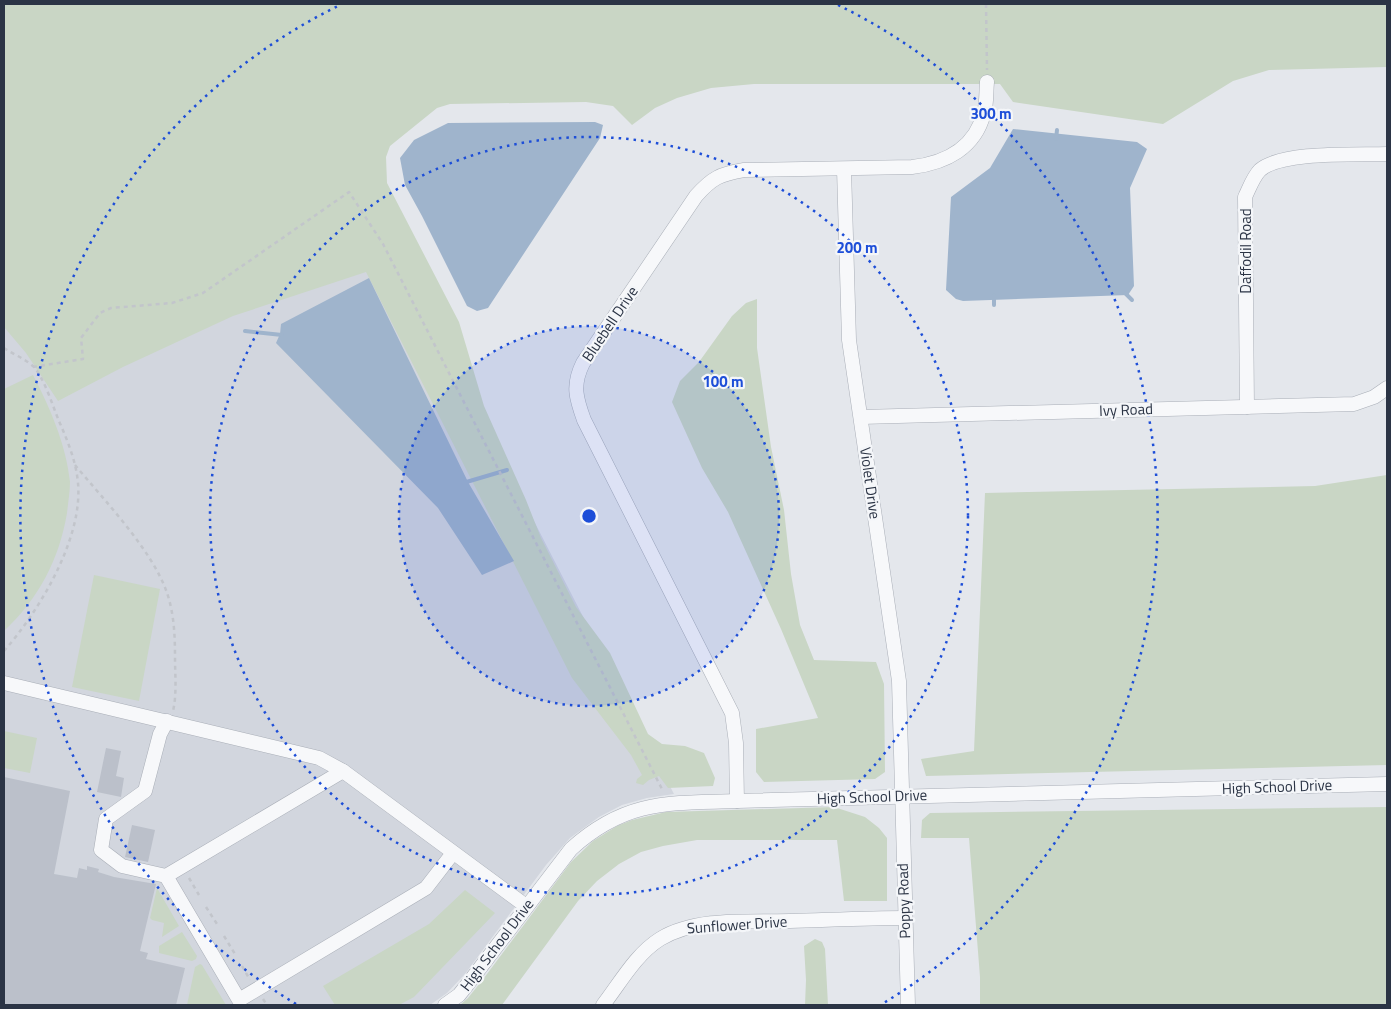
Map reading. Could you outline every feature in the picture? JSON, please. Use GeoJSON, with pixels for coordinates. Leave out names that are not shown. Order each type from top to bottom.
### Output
{"type":"FeatureCollection","features":[{"type":"Feature","properties":{"kind":"street","name":"Bluebell Drive"},"geometry":{"type":"LineString","coordinates":[[737,801],[736,743],[732,713],[584,420],[576,400],[577,377],[583,363],[696,196],[714,178],[726,173],[744,170],[844,169],[929,165],[944,160],[962,149],[980,125],[984,112],[987,82]]}},
{"type":"Feature","properties":{"kind":"street","name":"Daffodil Road"},"geometry":{"type":"LineString","coordinates":[[1247,407],[1245,197],[1251,184],[1259,171],[1275,161],[1292,157],[1387,154]]}},
{"type":"Feature","properties":{"kind":"street","name":"Violet Drive"},"geometry":{"type":"LineString","coordinates":[[844,169],[849,340],[899,681],[902,796]]}},
{"type":"Feature","properties":{"kind":"street","name":"Ivy Road"},"geometry":{"type":"LineString","coordinates":[[861,417],[1354,404],[1374,397],[1387,388]]}},
{"type":"Feature","properties":{"kind":"street"},"geometry":{"type":"LineString","coordinates":[[4,683],[319,758],[343,772],[526,906]]}},
{"type":"Feature","properties":{"kind":"street"},"geometry":{"type":"LineString","coordinates":[[167,721],[160,734],[145,791],[106,819],[101,850],[122,866],[166,876],[343,772]]}},
{"type":"Feature","properties":{"kind":"street","name":"High School Drive"},"geometry":{"type":"LineString","coordinates":[[445,1005],[459,995],[571,849],[589,834],[616,818],[637,809],[660,804],[737,801],[1387,784]]}},
{"type":"Feature","properties":{"kind":"street","name":"Poppy Road"},"geometry":{"type":"LineString","coordinates":[[902,796],[908,1005]]}},
{"type":"Feature","properties":{"kind":"street"},"geometry":{"type":"LineString","coordinates":[[166,876],[239,1000],[426,888],[453,853]]}},
{"type":"Feature","properties":{"kind":"street","name":"Sunflower Drive"},"geometry":{"type":"LineString","coordinates":[[603,1005],[643,952],[661,939],[684,928],[705,924],[738,922],[905,918]]}},
{"type":"Feature","properties":{"kind":"path"},"geometry":{"type":"LineString","coordinates":[[986,4],[987,82]]}},
{"type":"Feature","properties":{"kind":"path"},"geometry":{"type":"LineString","coordinates":[[33,367],[83,359],[80,338],[100,313],[111,308],[172,303],[203,293],[349,192],[383,244],[663,790]]}},
{"type":"Feature","properties":{"kind":"path"},"geometry":{"type":"LineString","coordinates":[[4,348],[33,367],[47,390],[73,455],[78,485],[76,515],[66,552],[41,601],[22,630],[4,651]]}},
{"type":"Feature","properties":{"kind":"path"},"geometry":{"type":"LineString","coordinates":[[75,464],[149,558],[167,593],[172,612],[175,640],[176,681],[173,710],[167,721]]}},
{"type":"Feature","properties":{"kind":"path"},"geometry":{"type":"LineString","coordinates":[[188,877],[199,895]]}},
{"type":"Feature","properties":{"kind":"path"},"geometry":{"type":"LineString","coordinates":[[206,906],[217,924]]}},
{"type":"Feature","properties":{"kind":"path"},"geometry":{"type":"LineString","coordinates":[[224,936],[235,954]]}},
{"type":"Feature","properties":{"kind":"path"},"geometry":{"type":"LineString","coordinates":[[242,966],[252,984]]}},
{"type":"Feature","properties":{"kind":"shaded area"},"geometry":{"type":"Polygon","coordinates":[[[357,176],[674,794],[647,798],[622,805],[599,817],[570,838],[546,865],[465,974],[447,993],[430,1005],[4,1005],[4,214],[357,176]]]}},
{"type":"Feature","properties":{"kind":"green space"},"geometry":{"type":"Polygon","coordinates":[[[4,4],[1387,4],[1387,67],[1269,70],[1233,81],[1163,124],[1013,102],[1000,84],[754,84],[711,88],[677,98],[655,108],[632,125],[613,106],[586,102],[450,104],[437,108],[390,146],[386,157],[387,183],[459,322],[484,406],[541,538],[576,607],[610,653],[648,734],[662,744],[685,746],[704,753],[715,778],[713,786],[668,788],[659,776],[643,785],[636,783],[637,779],[642,775],[631,755],[572,678],[366,272],[233,316],[123,367],[58,401],[26,353],[4,327],[4,4]]]}},
{"type":"Feature","properties":{"kind":"green space"},"geometry":{"type":"Polygon","coordinates":[[[757,299],[757,348],[771,447],[784,510],[791,574],[800,625],[814,660],[876,662],[884,684],[885,772],[875,779],[764,782],[756,772],[756,729],[818,718],[781,629],[728,512],[702,468],[672,402],[680,381],[699,362],[732,316],[746,303],[757,299]]]}},
{"type":"Feature","properties":{"kind":"green space"},"geometry":{"type":"Polygon","coordinates":[[[33,375],[61,440],[70,482],[69,498],[59,547],[46,577],[27,605],[4,631],[4,389],[33,375]]]}},
{"type":"Feature","properties":{"kind":"green space"},"geometry":{"type":"Polygon","coordinates":[[[1387,475],[1387,765],[926,776],[921,759],[974,751],[985,493],[1315,486],[1387,475]]]}},
{"type":"Feature","properties":{"kind":"green space"},"geometry":{"type":"Polygon","coordinates":[[[94,575],[160,589],[139,701],[72,687],[94,575]]]}},
{"type":"Feature","properties":{"kind":"green space"},"geometry":{"type":"Polygon","coordinates":[[[4,731],[37,738],[30,773],[4,768],[4,731]]]}},
{"type":"Feature","properties":{"kind":"green space"},"geometry":{"type":"Polygon","coordinates":[[[834,807],[865,817],[879,828],[887,838],[887,901],[844,901],[837,840],[697,840],[663,846],[641,852],[619,864],[597,881],[578,901],[502,1005],[460,1005],[484,978],[571,862],[593,841],[617,826],[632,820],[666,812],[834,807]]]}},
{"type":"Feature","properties":{"kind":"green space"},"geometry":{"type":"Polygon","coordinates":[[[1387,807],[1387,1005],[980,1005],[980,977],[969,838],[921,838],[922,820],[930,813],[1387,807]]]}},
{"type":"Feature","properties":{"kind":"green space"},"geometry":{"type":"Polygon","coordinates":[[[157,888],[179,926],[162,937],[164,923],[150,918],[157,888]]]}},
{"type":"Feature","properties":{"kind":"green space"},"geometry":{"type":"Polygon","coordinates":[[[465,890],[495,913],[414,997],[399,1005],[335,1005],[323,986],[429,924],[465,890]]]}},
{"type":"Feature","properties":{"kind":"green space"},"geometry":{"type":"Polygon","coordinates":[[[182,932],[197,956],[196,959],[192,961],[159,953],[159,946],[182,932]]]}},
{"type":"Feature","properties":{"kind":"green space"},"geometry":{"type":"Polygon","coordinates":[[[815,939],[822,942],[825,949],[828,1005],[805,1005],[804,946],[815,939]]]}},
{"type":"Feature","properties":{"kind":"green space"},"geometry":{"type":"Polygon","coordinates":[[[200,964],[226,1005],[187,1005],[195,967],[200,964]]]}},
{"type":"Feature","properties":{"kind":"water"},"geometry":{"type":"Polygon","coordinates":[[[595,122],[603,125],[600,138],[488,308],[477,311],[467,306],[405,185],[400,158],[414,140],[448,123],[595,122]]]}},
{"type":"Feature","properties":{"kind":"water"},"geometry":{"type":"Polygon","coordinates":[[[1013,129],[1137,142],[1147,149],[1130,188],[1134,286],[1128,295],[963,301],[956,299],[946,290],[951,197],[990,168],[1013,129]]]}},
{"type":"Feature","properties":{"kind":"water"},"geometry":{"type":"Polygon","coordinates":[[[369,278],[468,482],[514,561],[482,575],[438,508],[276,343],[280,334],[281,324],[369,278]]]}},
{"type":"Feature","properties":{"kind":"building"},"geometry":{"type":"Polygon","coordinates":[[[106,748],[121,751],[116,776],[124,778],[121,797],[97,792],[106,748]]]}},
{"type":"Feature","properties":{"kind":"building"},"geometry":{"type":"Polygon","coordinates":[[[4,777],[70,791],[54,874],[77,878],[79,868],[87,870],[87,866],[99,869],[98,872],[114,877],[156,884],[140,951],[148,953],[146,959],[185,968],[176,1005],[4,1005],[4,777]]]}},
{"type":"Feature","properties":{"kind":"building"},"geometry":{"type":"Polygon","coordinates":[[[132,825],[155,830],[148,862],[125,857],[132,825]]]}},
{"type":"Feature","properties":{"kind":"waterway"},"geometry":{"type":"LineString","coordinates":[[1056,139],[1057,130]]}},
{"type":"Feature","properties":{"kind":"waterway"},"geometry":{"type":"LineString","coordinates":[[1125,293],[1132,300]]}},
{"type":"Feature","properties":{"kind":"waterway"},"geometry":{"type":"LineString","coordinates":[[994,295],[994,305]]}},
{"type":"Feature","properties":{"kind":"waterway"},"geometry":{"type":"LineString","coordinates":[[245,331],[282,335]]}},
{"type":"Feature","properties":{"kind":"waterway"},"geometry":{"type":"LineString","coordinates":[[463,483],[507,470]]}}]}
